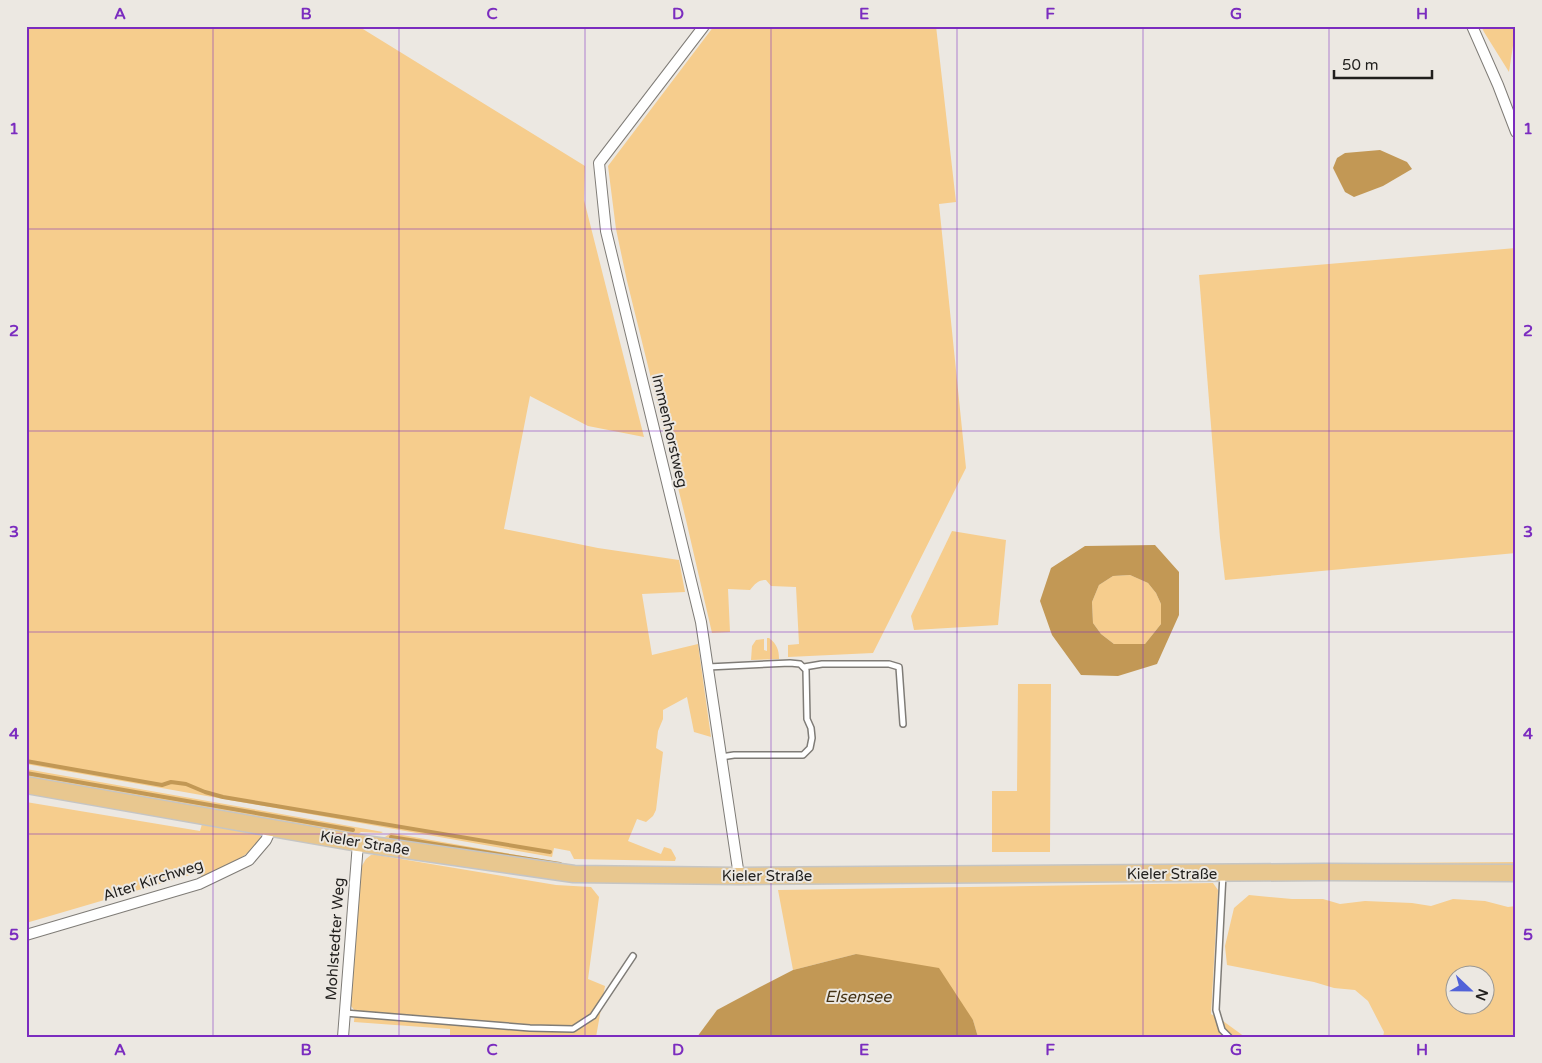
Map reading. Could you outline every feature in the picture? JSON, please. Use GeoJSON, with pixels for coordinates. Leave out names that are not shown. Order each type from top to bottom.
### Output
{"type":"FeatureCollection","features":[{"type":"Feature","properties":{"kind":"main road","name":"Kieler Straße"},"geometry":{"type":"LineString","coordinates":[[26,785],[358,843],[574,874],[739,876],[1516,873]]}},
{"type":"Feature","properties":{"kind":"street","name":"Immenhorstweg"},"geometry":{"type":"LineString","coordinates":[[704,26],[599,163],[606,232],[701,622],[739,876]]}},
{"type":"Feature","properties":{"kind":"street"},"geometry":{"type":"LineString","coordinates":[[1472,26],[1516,132]]}},
{"type":"Feature","properties":{"kind":"street","name":"Alter Kirchweg"},"geometry":{"type":"LineString","coordinates":[[26,935],[199,884],[249,860],[266,840],[272,827]]}},
{"type":"Feature","properties":{"kind":"street","name":"Mohlstedter Weg"},"geometry":{"type":"LineString","coordinates":[[343,1037],[358,843]]}},
{"type":"Feature","properties":{"kind":"lane"},"geometry":{"type":"LineString","coordinates":[[708,667],[790,663],[800,664],[806,670],[807,719],[811,728],[812,738],[810,748],[802,755],[734,755],[721,757]]}},
{"type":"Feature","properties":{"kind":"lane"},"geometry":{"type":"LineString","coordinates":[[804,667],[822,664],[889,664],[899,667],[903,724]]}},
{"type":"Feature","properties":{"kind":"lane"},"geometry":{"type":"LineString","coordinates":[[1223,874],[1216,1010],[1222,1030],[1229,1037]]}},
{"type":"Feature","properties":{"kind":"lane"},"geometry":{"type":"LineString","coordinates":[[344,1013],[530,1028],[573,1029],[593,1016],[633,956]]}},
{"type":"Feature","properties":{"kind":"shaded area"},"geometry":{"type":"Polygon","coordinates":[[[26,26],[358,26],[585,166],[584,200],[644,437],[588,426],[530,396],[504,529],[598,548],[679,560],[685,592],[642,594],[652,655],[698,644],[711,737],[694,732],[687,697],[663,710],[663,719],[658,731],[656,748],[663,752],[656,810],[653,816],[646,822],[637,819],[628,841],[661,854],[664,847],[671,849],[676,858],[675,861],[574,859],[570,851],[554,848],[552,857],[26,764],[26,26]]]}},
{"type":"Feature","properties":{"kind":"shaded area"},"geometry":{"type":"Polygon","coordinates":[[[714,26],[936,26],[956,202],[939,204],[966,468],[873,653],[788,657],[788,645],[799,644],[796,587],[771,586],[766,580],[755,584],[750,590],[728,589],[730,632],[712,633],[627,281],[616,229],[608,166],[714,26]]]}},
{"type":"Feature","properties":{"kind":"shaded area"},"geometry":{"type":"Polygon","coordinates":[[[1481,26],[1516,26],[1509,72],[1484,32],[1481,26]]]}},
{"type":"Feature","properties":{"kind":"shaded area"},"geometry":{"type":"Polygon","coordinates":[[[1516,248],[1516,553],[1225,580],[1199,275],[1516,248]]]}},
{"type":"Feature","properties":{"kind":"shaded area"},"geometry":{"type":"Polygon","coordinates":[[[952,531],[1006,540],[998,625],[914,630],[911,616],[952,531]]]}},
{"type":"Feature","properties":{"kind":"shaded area"},"geometry":{"type":"Polygon","coordinates":[[[1130,575],[1148,583],[1156,593],[1161,604],[1161,624],[1145,644],[1114,644],[1101,634],[1093,623],[1092,602],[1099,585],[1113,576],[1130,575]]]}},
{"type":"Feature","properties":{"kind":"shaded area"},"geometry":{"type":"Polygon","coordinates":[[[767,638],[776,645],[779,659],[751,660],[752,646],[756,640],[764,639],[764,650],[767,651],[767,638]]]}},
{"type":"Feature","properties":{"kind":"shaded area"},"geometry":{"type":"Polygon","coordinates":[[[1018,684],[1051,684],[1050,852],[992,852],[992,791],[1017,791],[1018,684]]]}},
{"type":"Feature","properties":{"kind":"shaded area"},"geometry":{"type":"Polygon","coordinates":[[[26,769],[383,832],[361,832],[357,835],[341,833],[26,777],[26,769]]]}},
{"type":"Feature","properties":{"kind":"shaded area"},"geometry":{"type":"Polygon","coordinates":[[[26,802],[200,831],[202,824],[260,834],[262,841],[234,862],[202,878],[200,872],[26,923],[26,802]]]}},
{"type":"Feature","properties":{"kind":"shaded area"},"geometry":{"type":"Polygon","coordinates":[[[391,833],[568,864],[569,866],[366,837],[385,837],[391,833]]]}},
{"type":"Feature","properties":{"kind":"shaded area"},"geometry":{"type":"Polygon","coordinates":[[[371,855],[556,885],[591,887],[599,897],[588,979],[605,986],[596,1037],[450,1037],[450,1029],[354,1022],[355,1011],[351,1006],[360,869],[371,855]]]}},
{"type":"Feature","properties":{"kind":"shaded area"},"geometry":{"type":"Polygon","coordinates":[[[1516,862],[1516,865],[1227,864],[1516,862]]]}},
{"type":"Feature","properties":{"kind":"shaded area"},"geometry":{"type":"Polygon","coordinates":[[[1213,883],[1218,890],[1211,1014],[1245,1037],[978,1037],[973,1020],[856,954],[793,970],[778,890],[1213,883]]]}},
{"type":"Feature","properties":{"kind":"shaded area"},"geometry":{"type":"Polygon","coordinates":[[[1249,895],[1292,899],[1323,899],[1340,904],[1365,901],[1412,903],[1431,906],[1453,899],[1485,901],[1508,907],[1516,906],[1516,1030],[1514,1037],[1383,1037],[1384,1032],[1368,1001],[1355,990],[1334,988],[1314,982],[1227,965],[1225,946],[1234,908],[1249,895]]]}},
{"type":"Feature","properties":{"kind":"water"},"geometry":{"type":"Polygon","coordinates":[[[1380,150],[1407,162],[1412,169],[1383,186],[1354,197],[1345,192],[1333,168],[1337,158],[1345,153],[1380,150]]]}},
{"type":"Feature","properties":{"kind":"water"},"geometry":{"type":"Polygon","coordinates":[[[1155,545],[1179,572],[1179,615],[1157,664],[1118,676],[1081,675],[1052,635],[1040,601],[1051,568],[1085,546],[1155,545]],[[1130,575],[1113,576],[1099,585],[1092,602],[1093,623],[1101,634],[1114,644],[1145,644],[1161,624],[1161,604],[1156,593],[1148,583],[1130,575]]]}},
{"type":"Feature","properties":{"kind":"water","name":"Elsensee"},"geometry":{"type":"Polygon","coordinates":[[[856,954],[939,968],[973,1020],[978,1037],[697,1037],[717,1010],[760,987],[793,970],[856,954]]]}},
{"type":"Feature","properties":{"kind":"waterway"},"geometry":{"type":"LineString","coordinates":[[26,761],[162,785],[171,782],[186,784],[223,797],[550,852]]}},
{"type":"Feature","properties":{"kind":"waterway"},"geometry":{"type":"LineString","coordinates":[[26,773],[353,830]]}},
{"type":"Feature","properties":{"kind":"waterway"},"geometry":{"type":"LineString","coordinates":[[391,837],[560,864]]}}]}
